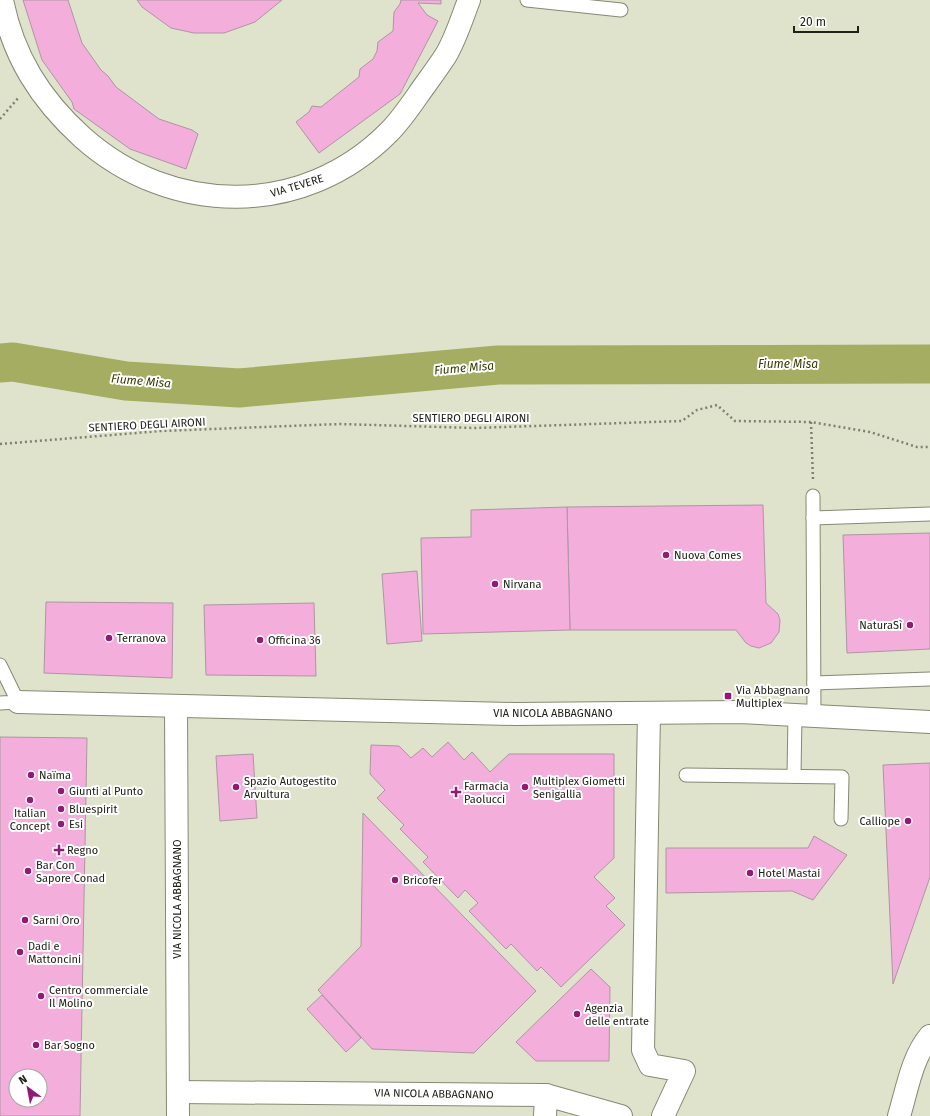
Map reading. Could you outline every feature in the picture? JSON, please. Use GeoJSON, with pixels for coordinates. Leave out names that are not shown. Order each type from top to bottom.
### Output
{"type":"FeatureCollection","features":[{"type":"Feature","properties":{"kind":"street","name":"VIA TEVERE"},"geometry":{"type":"LineString","coordinates":[[2,0],[10,30],[9,55],[39,88],[64,121],[97,150],[125,168],[162,186],[187,193],[244,198],[273,194],[312,183],[334,173],[360,157],[389,132],[406,112],[447,54],[469,0]]}},
{"type":"Feature","properties":{"kind":"street","name":"VIA NICOLA ABBAGNANO"},"geometry":{"type":"LineString","coordinates":[[9,702],[515,714],[740,712],[930,722]]}},
{"type":"Feature","properties":{"kind":"street","name":"VIA NICOLA ABBAGNANO"},"geometry":{"type":"LineString","coordinates":[[176,706],[178,1116]]}},
{"type":"Feature","properties":{"kind":"street"},"geometry":{"type":"LineString","coordinates":[[649,713],[643,1050],[650,1065],[684,1071],[663,1116]]}},
{"type":"Feature","properties":{"kind":"street"},"geometry":{"type":"LineString","coordinates":[[900,1116],[915,1065],[930,1036]]}},
{"type":"Feature","properties":{"kind":"street","name":"VIA NICOLA ABBAGNANO"},"geometry":{"type":"LineString","coordinates":[[178,1092],[546,1106],[621,1116]]}},
{"type":"Feature","properties":{"kind":"lane"},"geometry":{"type":"LineString","coordinates":[[527,0],[621,10]]}},
{"type":"Feature","properties":{"kind":"lane"},"geometry":{"type":"LineString","coordinates":[[794,776],[805,715],[814,683],[813,496]]}},
{"type":"Feature","properties":{"kind":"lane"},"geometry":{"type":"LineString","coordinates":[[814,518],[930,514]]}},
{"type":"Feature","properties":{"kind":"lane"},"geometry":{"type":"LineString","coordinates":[[0,665],[9,702]]}},
{"type":"Feature","properties":{"kind":"lane"},"geometry":{"type":"LineString","coordinates":[[814,683],[930,679]]}},
{"type":"Feature","properties":{"kind":"lane"},"geometry":{"type":"LineString","coordinates":[[686,775],[842,777],[841,819]]}},
{"type":"Feature","properties":{"kind":"path","name":"SENTIERO DEGLI AIRONI"},"geometry":{"type":"LineString","coordinates":[[0,444],[160,431],[340,424],[474,428],[682,421],[697,410],[717,405],[735,421],[811,422],[870,432],[917,447],[930,447]]}},
{"type":"Feature","properties":{"kind":"path"},"geometry":{"type":"LineString","coordinates":[[811,422],[813,496]]}},
{"type":"Feature","properties":{"kind":"building"},"geometry":{"type":"Polygon","coordinates":[[[23,0],[68,0],[82,43],[101,70],[108,76],[116,87],[159,119],[192,130],[198,134],[186,169],[130,149],[74,109],[72,102],[42,60],[23,0]]]}},
{"type":"Feature","properties":{"kind":"building"},"geometry":{"type":"Polygon","coordinates":[[[137,0],[282,0],[255,22],[224,33],[194,33],[171,28],[142,7],[137,0]]]}},
{"type":"Feature","properties":{"kind":"building"},"geometry":{"type":"Polygon","coordinates":[[[401,0],[441,0],[441,4],[418,3],[427,15],[438,21],[400,94],[319,153],[296,122],[309,112],[312,106],[321,107],[359,77],[360,69],[373,59],[377,51],[378,42],[393,31],[394,12],[401,0]]]}},
{"type":"Feature","properties":{"kind":"building","name":"Nuova Comes"},"geometry":{"type":"Polygon","coordinates":[[[763,505],[766,603],[778,614],[780,620],[779,632],[771,643],[759,648],[751,646],[746,643],[736,630],[570,630],[567,507],[763,505]]]}},
{"type":"Feature","properties":{"kind":"building","name":"Nirvana"},"geometry":{"type":"Polygon","coordinates":[[[567,507],[570,630],[423,634],[421,538],[471,537],[471,510],[567,507]]]}},
{"type":"Feature","properties":{"kind":"building"},"geometry":{"type":"Polygon","coordinates":[[[930,533],[930,649],[847,653],[843,535],[930,533]]]}},
{"type":"Feature","properties":{"kind":"building"},"geometry":{"type":"Polygon","coordinates":[[[417,571],[422,641],[387,644],[382,574],[417,571]]]}},
{"type":"Feature","properties":{"kind":"building","name":"Terranova"},"geometry":{"type":"Polygon","coordinates":[[[46,602],[173,603],[172,678],[44,673],[46,602]]]}},
{"type":"Feature","properties":{"kind":"building","name":"Officina 36"},"geometry":{"type":"Polygon","coordinates":[[[314,603],[316,676],[206,675],[204,605],[314,603]]]}},
{"type":"Feature","properties":{"kind":"building","name":"Centro commerciale Il Molino"},"geometry":{"type":"Polygon","coordinates":[[[0,737],[87,738],[80,1116],[0,1116],[0,737]]]}},
{"type":"Feature","properties":{"kind":"building"},"geometry":{"type":"Polygon","coordinates":[[[448,742],[464,760],[472,752],[490,772],[509,754],[614,754],[614,858],[594,877],[615,898],[606,906],[625,925],[561,987],[541,967],[537,971],[511,944],[506,949],[469,911],[478,903],[465,890],[458,898],[423,862],[428,857],[400,829],[404,825],[377,798],[385,790],[370,774],[371,745],[399,746],[411,758],[423,748],[432,757],[448,742]]]}},
{"type":"Feature","properties":{"kind":"building","name":"Spazio Autogestito Arvultura"},"geometry":{"type":"Polygon","coordinates":[[[253,754],[257,818],[220,821],[216,756],[253,754]]]}},
{"type":"Feature","properties":{"kind":"building","name":"Calliope"},"geometry":{"type":"Polygon","coordinates":[[[930,763],[930,877],[893,984],[883,765],[930,763]]]}},
{"type":"Feature","properties":{"kind":"building","name":"Bricofer"},"geometry":{"type":"Polygon","coordinates":[[[363,813],[536,991],[474,1053],[372,1049],[318,990],[361,946],[363,813]]]}},
{"type":"Feature","properties":{"kind":"building","name":"Hotel Mastai"},"geometry":{"type":"Polygon","coordinates":[[[814,836],[847,855],[813,900],[792,891],[666,893],[666,848],[808,848],[814,836]]]}},
{"type":"Feature","properties":{"kind":"building","name":"Agenzia delle entrate"},"geometry":{"type":"Polygon","coordinates":[[[591,969],[610,987],[609,1061],[536,1061],[516,1042],[591,969]]]}},
{"type":"Feature","properties":{"kind":"building"},"geometry":{"type":"Polygon","coordinates":[[[322,995],[361,1038],[346,1052],[307,1009],[322,995]]]}},
{"type":"Feature","properties":{"kind":"waterway","name":"Fiume Misa"},"geometry":{"type":"LineString","coordinates":[[0,363],[13,362],[126,381],[239,388],[498,365],[930,364]]}},
{"type":"Feature","properties":{"kind":"place","name":"Nuova Comes"},"geometry":{"type":"Point","coordinates":[666,555]}},
{"type":"Feature","properties":{"kind":"place","name":"Nirvana"},"geometry":{"type":"Point","coordinates":[495,584]}},
{"type":"Feature","properties":{"kind":"place","name":"NaturaSì"},"geometry":{"type":"Point","coordinates":[910,625]}},
{"type":"Feature","properties":{"kind":"place","name":"Terranova"},"geometry":{"type":"Point","coordinates":[109,638]}},
{"type":"Feature","properties":{"kind":"place","name":"Officina 36"},"geometry":{"type":"Point","coordinates":[260,640]}},
{"type":"Feature","properties":{"kind":"place","name":"Via Abbagnano Multiplex"},"geometry":{"type":"Point","coordinates":[728,696]}},
{"type":"Feature","properties":{"kind":"place","name":"Naïma"},"geometry":{"type":"Point","coordinates":[31,775]}},
{"type":"Feature","properties":{"kind":"place","name":"Spazio Autogestito Arvultura"},"geometry":{"type":"Point","coordinates":[236,787]}},
{"type":"Feature","properties":{"kind":"place","name":"Multiplex Giometti Senigallia"},"geometry":{"type":"Point","coordinates":[525,787]}},
{"type":"Feature","properties":{"kind":"place","name":"Giunti al Punto"},"geometry":{"type":"Point","coordinates":[61,791]}},
{"type":"Feature","properties":{"kind":"place","name":"Farmacia Paolucci"},"geometry":{"type":"Point","coordinates":[456,792]}},
{"type":"Feature","properties":{"kind":"place","name":"Italian Concept"},"geometry":{"type":"Point","coordinates":[30,800]}},
{"type":"Feature","properties":{"kind":"place","name":"Bluespirit"},"geometry":{"type":"Point","coordinates":[61,809]}},
{"type":"Feature","properties":{"kind":"place","name":"Calliope"},"geometry":{"type":"Point","coordinates":[908,821]}},
{"type":"Feature","properties":{"kind":"place","name":"Esi"},"geometry":{"type":"Point","coordinates":[61,824]}},
{"type":"Feature","properties":{"kind":"place","name":"Regno"},"geometry":{"type":"Point","coordinates":[59,850]}},
{"type":"Feature","properties":{"kind":"place","name":"Bar Con Sapore Conad"},"geometry":{"type":"Point","coordinates":[28,871]}},
{"type":"Feature","properties":{"kind":"place","name":"Hotel Mastai"},"geometry":{"type":"Point","coordinates":[750,873]}},
{"type":"Feature","properties":{"kind":"place","name":"Bricofer"},"geometry":{"type":"Point","coordinates":[395,880]}},
{"type":"Feature","properties":{"kind":"place","name":"Sarni Oro"},"geometry":{"type":"Point","coordinates":[25,920]}},
{"type":"Feature","properties":{"kind":"place","name":"Dadi e Mattoncini"},"geometry":{"type":"Point","coordinates":[20,952]}},
{"type":"Feature","properties":{"kind":"place","name":"Centro commerciale Il Molino"},"geometry":{"type":"Point","coordinates":[41,996]}},
{"type":"Feature","properties":{"kind":"place","name":"Agenzia delle entrate"},"geometry":{"type":"Point","coordinates":[577,1014]}},
{"type":"Feature","properties":{"kind":"place","name":"Bar Sogno"},"geometry":{"type":"Point","coordinates":[36,1045]}}]}
